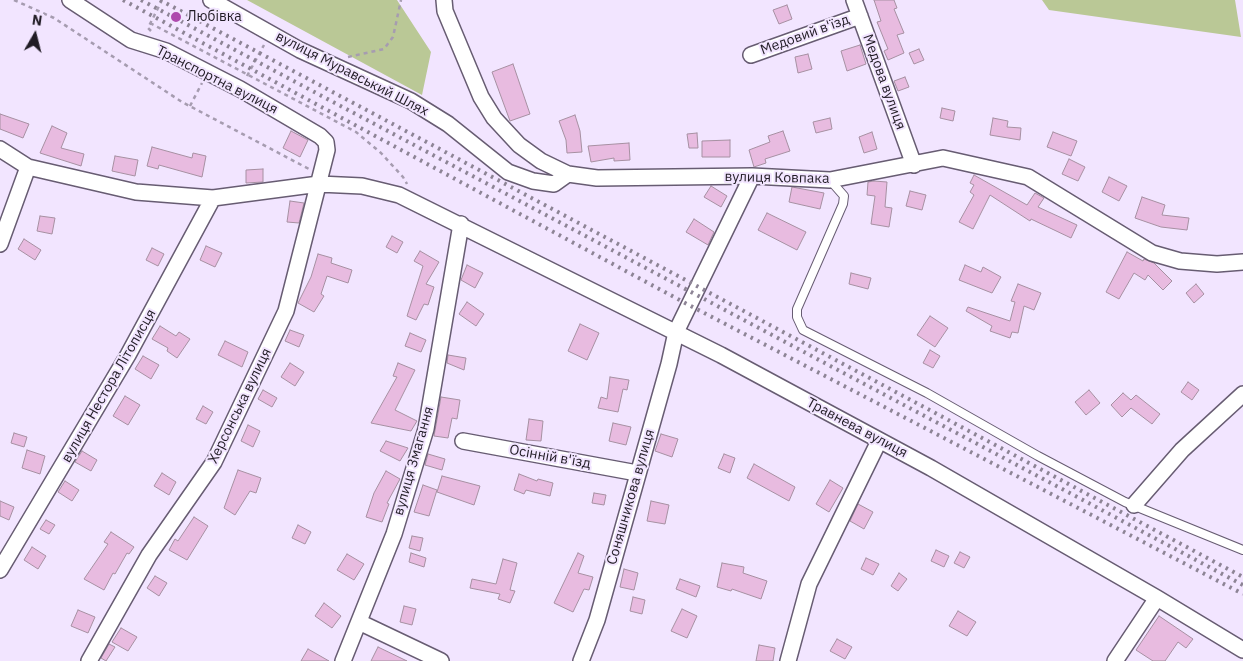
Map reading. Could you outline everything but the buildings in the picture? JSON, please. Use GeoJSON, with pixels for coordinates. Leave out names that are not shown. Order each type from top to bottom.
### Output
{"type":"FeatureCollection","features":[{"type":"Feature","properties":{"kind":"street","name":"Транспортна вулиця"},"geometry":{"type":"LineString","coordinates":[[70,0],[131,40],[166,51],[240,89],[320,136],[326,142],[327,150],[320,179]]}},
{"type":"Feature","properties":{"kind":"street","name":"вулиця Муравський Шлях"},"geometry":{"type":"LineString","coordinates":[[210,0],[325,61],[411,101],[448,124],[508,172],[533,182],[554,184],[568,174]]}},
{"type":"Feature","properties":{"kind":"street","name":"вулиця Ковпака"},"geometry":{"type":"LineString","coordinates":[[444,0],[446,11],[481,97],[494,118],[519,145],[541,161],[568,174],[597,178],[752,176],[830,180],[943,158],[1028,177],[1152,253],[1190,262],[1218,264],[1243,262]]}},
{"type":"Feature","properties":{"kind":"street","name":"Медова вулиця"},"geometry":{"type":"LineString","coordinates":[[854,0],[914,165]]}},
{"type":"Feature","properties":{"kind":"street","name":"Медовий в'їзд"},"geometry":{"type":"LineString","coordinates":[[751,55],[860,16]]}},
{"type":"Feature","properties":{"kind":"street","name":"Травнева вулиця"},"geometry":{"type":"LineString","coordinates":[[0,149],[28,167],[136,192],[213,198],[320,179],[399,194],[676,332],[931,468],[1157,598],[1243,650]]}},
{"type":"Feature","properties":{"kind":"street"},"geometry":{"type":"LineString","coordinates":[[0,244],[28,167]]}},
{"type":"Feature","properties":{"kind":"street","name":"Соняшникова вулиця"},"geometry":{"type":"LineString","coordinates":[[581,661],[597,620],[669,364],[676,332],[687,304],[752,176]]}},
{"type":"Feature","properties":{"kind":"street","name":"Херсонська вулиця"},"geometry":{"type":"LineString","coordinates":[[89,661],[149,555],[214,462],[286,311],[320,179]]}},
{"type":"Feature","properties":{"kind":"street","name":"вулиця Нестора Літописця"},"geometry":{"type":"LineString","coordinates":[[0,570],[128,356],[213,198]]}},
{"type":"Feature","properties":{"kind":"street","name":"вулиця Змагання"},"geometry":{"type":"LineString","coordinates":[[343,661],[394,534],[426,430],[461,224]]}},
{"type":"Feature","properties":{"kind":"street"},"geometry":{"type":"LineString","coordinates":[[1134,505],[1182,450],[1243,394]]}},
{"type":"Feature","properties":{"kind":"street","name":"Осінній в'їзд"},"geometry":{"type":"LineString","coordinates":[[463,441],[637,473]]}},
{"type":"Feature","properties":{"kind":"street"},"geometry":{"type":"LineString","coordinates":[[788,661],[809,584],[879,441]]}},
{"type":"Feature","properties":{"kind":"street"},"geometry":{"type":"LineString","coordinates":[[1115,661],[1157,598]]}},
{"type":"Feature","properties":{"kind":"street"},"geometry":{"type":"LineString","coordinates":[[359,622],[441,661]]}},
{"type":"Feature","properties":{"kind":"lane"},"geometry":{"type":"LineString","coordinates":[[830,180],[844,196],[843,204],[797,309],[797,317],[803,330],[927,393],[1038,456],[1134,505],[1243,550]]}},
{"type":"Feature","properties":{"kind":"path"},"geometry":{"type":"LineString","coordinates":[[14,0],[54,18],[117,62],[190,106],[320,179]]}},
{"type":"Feature","properties":{"kind":"path"},"geometry":{"type":"LineString","coordinates":[[162,0],[150,23],[356,132],[382,153],[403,177],[416,203]]}},
{"type":"Feature","properties":{"kind":"path"},"geometry":{"type":"LineString","coordinates":[[325,61],[384,49],[393,37],[401,0]]}},
{"type":"Feature","properties":{"kind":"path"},"geometry":{"type":"LineString","coordinates":[[240,89],[270,33]]}},
{"type":"Feature","properties":{"kind":"path"},"geometry":{"type":"LineString","coordinates":[[190,106],[207,72]]}},
{"type":"Feature","properties":{"kind":"green space"},"geometry":{"type":"Polygon","coordinates":[[[247,0],[397,0],[431,52],[422,95],[247,0]]]}},
{"type":"Feature","properties":{"kind":"green space"},"geometry":{"type":"Polygon","coordinates":[[[1042,0],[1235,0],[1241,37],[1049,10],[1042,0]]]}},
{"type":"Feature","properties":{"kind":"railway"},"geometry":{"type":"LineString","coordinates":[[123,0],[687,304],[1243,594]]}},
{"type":"Feature","properties":{"kind":"railway"},"geometry":{"type":"LineString","coordinates":[[141,0],[1243,585]]}},
{"type":"Feature","properties":{"kind":"railway"},"geometry":{"type":"LineString","coordinates":[[160,0],[1243,577]]}},
{"type":"Feature","properties":{"kind":"place","name":"Любівка"},"geometry":{"type":"Point","coordinates":[176,17]}}]}
